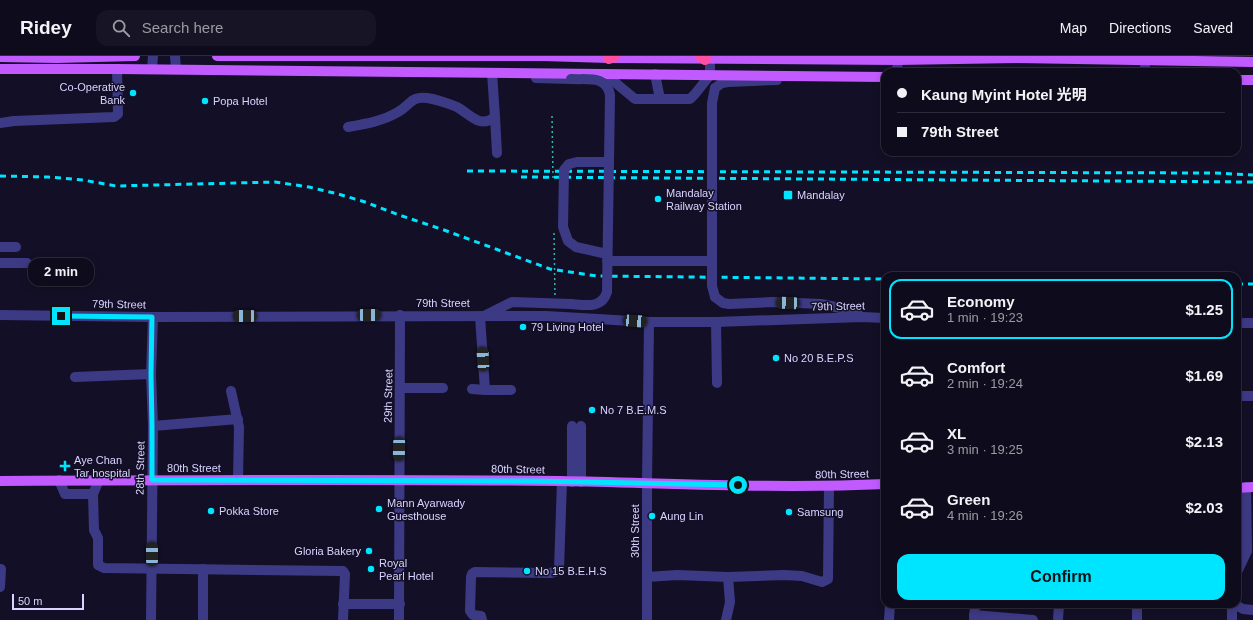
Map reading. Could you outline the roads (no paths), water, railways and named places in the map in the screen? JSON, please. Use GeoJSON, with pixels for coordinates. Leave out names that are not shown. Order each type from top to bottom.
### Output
{"type":"FeatureCollection","features":[{"type":"Feature","properties":{"kind":"main road"},"geometry":{"type":"LineString","coordinates":[[0,57],[135,56]]}},
{"type":"Feature","properties":{"kind":"main road"},"geometry":{"type":"LineString","coordinates":[[217,56],[542,56],[706,58],[1017,57],[1145,58],[1253,62]]}},
{"type":"Feature","properties":{"kind":"main road"},"geometry":{"type":"LineString","coordinates":[[655,57],[656,74]]}},
{"type":"Feature","properties":{"kind":"main road"},"geometry":{"type":"LineString","coordinates":[[0,69],[116,68],[881,77]]}},
{"type":"Feature","properties":{"kind":"main road"},"geometry":{"type":"LineString","coordinates":[[1241,80],[1253,80]]}},
{"type":"Feature","properties":{"kind":"main road","name":"80th Street"},"geometry":{"type":"LineString","coordinates":[[0,481],[399,480],[829,487],[881,484]]}},
{"type":"Feature","properties":{"kind":"street"},"geometry":{"type":"LineString","coordinates":[[152,69],[153,56]]}},
{"type":"Feature","properties":{"kind":"street"},"geometry":{"type":"LineString","coordinates":[[175,56],[176,69]]}},
{"type":"Feature","properties":{"kind":"street"},"geometry":{"type":"LineString","coordinates":[[605,74],[634,99],[690,99],[710,75],[706,58]]}},
{"type":"Feature","properties":{"kind":"street"},"geometry":{"type":"LineString","coordinates":[[897,68],[898,58]]}},
{"type":"Feature","properties":{"kind":"street"},"geometry":{"type":"LineString","coordinates":[[0,123],[14,121],[114,117],[118,114],[116,68]]}},
{"type":"Feature","properties":{"kind":"street"},"geometry":{"type":"LineString","coordinates":[[492,73],[497,153]]}},
{"type":"Feature","properties":{"kind":"street"},"geometry":{"type":"LineString","coordinates":[[485,390],[483,316],[512,302],[595,304],[602,300],[607,292],[609,89],[600,81],[514,76],[504,73]]}},
{"type":"Feature","properties":{"kind":"street"},"geometry":{"type":"LineString","coordinates":[[656,74],[660,99]]}},
{"type":"Feature","properties":{"kind":"street"},"geometry":{"type":"LineString","coordinates":[[804,76],[796,80],[722,83],[715,88],[713,95],[713,292],[719,301],[729,304],[821,304],[850,310],[862,317]]}},
{"type":"Feature","properties":{"kind":"street"},"geometry":{"type":"LineString","coordinates":[[348,127],[369,123],[398,112],[407,106],[412,100],[421,97],[430,98],[457,107],[471,118],[484,122],[495,117]]}},
{"type":"Feature","properties":{"kind":"street"},"geometry":{"type":"LineString","coordinates":[[609,162],[577,162],[569,164],[564,170],[562,227],[568,241],[576,247],[607,258],[712,262]]}},
{"type":"Feature","properties":{"kind":"street"},"geometry":{"type":"LineString","coordinates":[[0,247],[16,247]]}},
{"type":"Feature","properties":{"kind":"street"},"geometry":{"type":"LineString","coordinates":[[0,263],[27,263]]}},
{"type":"Feature","properties":{"kind":"street","name":"79th Street"},"geometry":{"type":"LineString","coordinates":[[0,315],[152,317],[400,315],[546,316],[649,322],[716,322],[862,317],[881,318]]}},
{"type":"Feature","properties":{"kind":"street","name":"29th Street"},"geometry":{"type":"LineString","coordinates":[[399,620],[399,480],[401,388],[400,315]]}},
{"type":"Feature","properties":{"kind":"street","name":"28th Street"},"geometry":{"type":"LineString","coordinates":[[151,620],[152,317]]}},
{"type":"Feature","properties":{"kind":"street","name":"30th Street"},"geometry":{"type":"LineString","coordinates":[[647,620],[649,322]]}},
{"type":"Feature","properties":{"kind":"street"},"geometry":{"type":"LineString","coordinates":[[716,322],[717,383]]}},
{"type":"Feature","properties":{"kind":"street"},"geometry":{"type":"LineString","coordinates":[[1241,323],[1253,323]]}},
{"type":"Feature","properties":{"kind":"street"},"geometry":{"type":"LineString","coordinates":[[75,377],[151,374]]}},
{"type":"Feature","properties":{"kind":"street"},"geometry":{"type":"LineString","coordinates":[[401,388],[443,388]]}},
{"type":"Feature","properties":{"kind":"street"},"geometry":{"type":"LineString","coordinates":[[472,389],[511,390]]}},
{"type":"Feature","properties":{"kind":"street"},"geometry":{"type":"LineString","coordinates":[[231,391],[239,427],[238,480]]}},
{"type":"Feature","properties":{"kind":"street"},"geometry":{"type":"LineString","coordinates":[[1241,396],[1253,396]]}},
{"type":"Feature","properties":{"kind":"street"},"geometry":{"type":"LineString","coordinates":[[152,426],[238,419]]}},
{"type":"Feature","properties":{"kind":"street"},"geometry":{"type":"LineString","coordinates":[[482,620],[481,616],[473,615],[470,611],[472,574],[475,572],[550,573],[555,572],[558,569],[572,482],[577,426]]}},
{"type":"Feature","properties":{"kind":"street"},"geometry":{"type":"LineString","coordinates":[[59,480],[65,494],[93,494]]}},
{"type":"Feature","properties":{"kind":"street"},"geometry":{"type":"LineString","coordinates":[[99,480],[93,494],[94,530],[98,538],[98,565],[104,568],[344,571],[344,620]]}},
{"type":"Feature","properties":{"kind":"street"},"geometry":{"type":"LineString","coordinates":[[647,577],[677,575],[728,577],[784,575],[802,576],[820,582],[828,579],[829,487]]}},
{"type":"Feature","properties":{"kind":"street"},"geometry":{"type":"LineString","coordinates":[[1241,566],[1250,554],[1245,487]]}},
{"type":"Feature","properties":{"kind":"street"},"geometry":{"type":"LineString","coordinates":[[0,587],[2,569]]}},
{"type":"Feature","properties":{"kind":"street"},"geometry":{"type":"LineString","coordinates":[[202,620],[203,569]]}},
{"type":"Feature","properties":{"kind":"street"},"geometry":{"type":"LineString","coordinates":[[726,620],[730,602],[728,577]]}},
{"type":"Feature","properties":{"kind":"street"},"geometry":{"type":"LineString","coordinates":[[343,604],[400,604]]}},
{"type":"Feature","properties":{"kind":"street"},"geometry":{"type":"LineString","coordinates":[[889,620],[890,608]]}},
{"type":"Feature","properties":{"kind":"street"},"geometry":{"type":"LineString","coordinates":[[975,608],[974,618],[1033,620]]}},
{"type":"Feature","properties":{"kind":"street"},"geometry":{"type":"LineString","coordinates":[[1058,620],[1059,608]]}},
{"type":"Feature","properties":{"kind":"street"},"geometry":{"type":"LineString","coordinates":[[1137,608],[1137,620]]}},
{"type":"Feature","properties":{"kind":"street"},"geometry":{"type":"LineString","coordinates":[[1232,620],[1233,608]]}},
{"type":"Feature","properties":{"kind":"street"},"geometry":{"type":"LineString","coordinates":[[1241,608],[1253,610]]}},
{"type":"Feature","properties":{"kind":"railway"},"geometry":{"type":"LineString","coordinates":[[467,171],[1214,173],[1253,175]]}},
{"type":"Feature","properties":{"kind":"railway"},"geometry":{"type":"LineString","coordinates":[[0,176],[48,177],[83,180],[116,186],[275,182],[309,187],[365,202],[550,269],[597,276],[881,279]]}},
{"type":"Feature","properties":{"kind":"railway"},"geometry":{"type":"LineString","coordinates":[[521,177],[1253,182]]}},
{"type":"Feature","properties":{"kind":"railway"},"geometry":{"type":"LineString","coordinates":[[1241,284],[1253,284]]}},
{"type":"Feature","properties":{"kind":"place","name":"Co-Operative Bank"},"geometry":{"type":"Point","coordinates":[133,93]}},
{"type":"Feature","properties":{"kind":"place","name":"Popa Hotel"},"geometry":{"type":"Point","coordinates":[205,101]}},
{"type":"Feature","properties":{"kind":"place","name":"Mandalay"},"geometry":{"type":"Point","coordinates":[788,195]}},
{"type":"Feature","properties":{"kind":"place","name":"Mandalay Railway Station"},"geometry":{"type":"Point","coordinates":[658,199]}},
{"type":"Feature","properties":{"kind":"place","name":"79 Living Hotel"},"geometry":{"type":"Point","coordinates":[523,327]}},
{"type":"Feature","properties":{"kind":"place","name":"No 20 B.E.P.S"},"geometry":{"type":"Point","coordinates":[776,358]}},
{"type":"Feature","properties":{"kind":"place","name":"No 7 B.E.M.S"},"geometry":{"type":"Point","coordinates":[592,410]}},
{"type":"Feature","properties":{"kind":"place","name":"Aye Chan Tar hospital"},"geometry":{"type":"Point","coordinates":[65,466]}},
{"type":"Feature","properties":{"kind":"place","name":"Mann Ayarwady Guesthouse"},"geometry":{"type":"Point","coordinates":[379,509]}},
{"type":"Feature","properties":{"kind":"place","name":"Pokka Store"},"geometry":{"type":"Point","coordinates":[211,511]}},
{"type":"Feature","properties":{"kind":"place","name":"Samsung"},"geometry":{"type":"Point","coordinates":[789,512]}},
{"type":"Feature","properties":{"kind":"place","name":"Aung Lin"},"geometry":{"type":"Point","coordinates":[652,516]}},
{"type":"Feature","properties":{"kind":"place","name":"Gloria Bakery"},"geometry":{"type":"Point","coordinates":[369,551]}},
{"type":"Feature","properties":{"kind":"place","name":"Royal Pearl Hotel"},"geometry":{"type":"Point","coordinates":[371,569]}},
{"type":"Feature","properties":{"kind":"place","name":"No 15 B.E.H.S"},"geometry":{"type":"Point","coordinates":[527,571]}}]}
